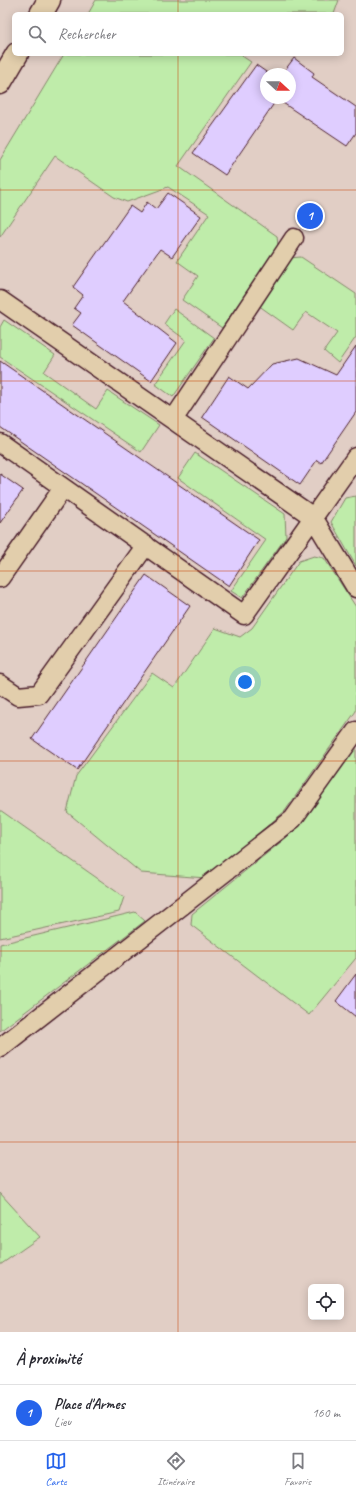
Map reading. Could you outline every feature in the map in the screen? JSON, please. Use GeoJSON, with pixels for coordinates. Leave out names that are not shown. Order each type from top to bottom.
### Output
{"type":"FeatureCollection","features":[{"type":"Feature","properties":{"kind":"street"},"geometry":{"type":"LineString","coordinates":[[42,12],[49,0]]}},
{"type":"Feature","properties":{"kind":"street"},"geometry":{"type":"LineString","coordinates":[[0,82],[16,56]]}},
{"type":"Feature","properties":{"kind":"street"},"geometry":{"type":"LineString","coordinates":[[173,420],[294,238]]}},
{"type":"Feature","properties":{"kind":"street"},"geometry":{"type":"LineString","coordinates":[[0,300],[313,517],[356,588]]}},
{"type":"Feature","properties":{"kind":"street"},"geometry":{"type":"LineString","coordinates":[[0,443],[244,615],[313,517],[351,476],[356,457]]}},
{"type":"Feature","properties":{"kind":"street"},"geometry":{"type":"LineString","coordinates":[[0,578],[63,488]]}},
{"type":"Feature","properties":{"kind":"street"},"geometry":{"type":"LineString","coordinates":[[0,684],[18,696],[38,694],[146,546]]}},
{"type":"Feature","properties":{"kind":"street"},"geometry":{"type":"LineString","coordinates":[[0,1048],[293,819],[356,731]]}},
{"type":"Feature","properties":{"kind":"green space"},"geometry":{"type":"Polygon","coordinates":[[[96,0],[339,0],[335,12],[89,12],[96,0]]]}},
{"type":"Feature","properties":{"kind":"green space"},"geometry":{"type":"Polygon","coordinates":[[[63,56],[242,56],[251,62],[178,166],[277,236],[278,246],[222,328],[182,300],[198,276],[177,261],[209,214],[168,187],[127,202],[114,197],[55,156],[0,237],[0,160],[63,56]]]}},
{"type":"Feature","properties":{"kind":"green space"},"geometry":{"type":"Polygon","coordinates":[[[301,257],[356,294],[356,337],[338,363],[324,351],[337,333],[306,312],[293,330],[258,305],[289,258],[301,257]]]}},
{"type":"Feature","properties":{"kind":"green space"},"geometry":{"type":"Polygon","coordinates":[[[174,309],[214,338],[173,397],[155,384],[186,340],[164,324],[174,309]]]}},
{"type":"Feature","properties":{"kind":"green space"},"geometry":{"type":"Polygon","coordinates":[[[4,320],[55,355],[44,372],[96,409],[108,391],[159,425],[141,452],[0,357],[0,327],[4,320]]]}},
{"type":"Feature","properties":{"kind":"green space"},"geometry":{"type":"Polygon","coordinates":[[[195,453],[285,514],[286,537],[242,598],[231,591],[266,540],[178,478],[195,453]]]}},
{"type":"Feature","properties":{"kind":"green space"},"geometry":{"type":"Polygon","coordinates":[[[356,496],[356,566],[331,522],[345,498],[356,496]]]}},
{"type":"Feature","properties":{"kind":"green space"},"geometry":{"type":"Polygon","coordinates":[[[314,556],[324,558],[356,607],[356,711],[285,811],[206,878],[141,873],[67,812],[76,776],[152,673],[174,688],[215,628],[240,637],[252,628],[299,561],[314,556]]]}},
{"type":"Feature","properties":{"kind":"green space"},"geometry":{"type":"Polygon","coordinates":[[[356,742],[356,958],[309,1015],[191,925],[192,914],[287,837],[307,815],[356,742]]]}},
{"type":"Feature","properties":{"kind":"green space"},"geometry":{"type":"Polygon","coordinates":[[[0,810],[124,897],[119,912],[0,938],[0,810]]]}},
{"type":"Feature","properties":{"kind":"green space"},"geometry":{"type":"Polygon","coordinates":[[[135,912],[145,921],[0,1031],[0,944],[135,912]]]}},
{"type":"Feature","properties":{"kind":"green space"},"geometry":{"type":"Polygon","coordinates":[[[0,1193],[40,1237],[0,1265],[0,1193]]]}},
{"type":"Feature","properties":{"kind":"building"},"geometry":{"type":"Polygon","coordinates":[[[294,58],[314,73],[312,77],[356,107],[356,133],[347,146],[284,104],[296,104],[296,68],[286,68],[294,58]]]}},
{"type":"Feature","properties":{"kind":"building"},"geometry":{"type":"Polygon","coordinates":[[[256,65],[260,68],[260,104],[274,104],[225,175],[193,153],[256,65]]]}},
{"type":"Feature","properties":{"kind":"building"},"geometry":{"type":"Polygon","coordinates":[[[168,193],[201,216],[172,257],[160,249],[123,301],[177,343],[151,381],[72,325],[81,313],[74,308],[83,295],[73,287],[130,206],[140,213],[147,202],[156,209],[168,193]]]}},
{"type":"Feature","properties":{"kind":"building"},"geometry":{"type":"Polygon","coordinates":[[[356,346],[356,412],[321,463],[317,460],[300,485],[202,417],[229,376],[248,389],[272,364],[299,358],[336,375],[356,346]]]}},
{"type":"Feature","properties":{"kind":"building"},"geometry":{"type":"Polygon","coordinates":[[[0,361],[259,540],[229,586],[0,427],[0,361]]]}},
{"type":"Feature","properties":{"kind":"building"},"geometry":{"type":"Polygon","coordinates":[[[0,474],[23,490],[0,523],[0,474]]]}},
{"type":"Feature","properties":{"kind":"building"},"geometry":{"type":"Polygon","coordinates":[[[146,575],[190,606],[77,770],[32,739],[146,575]]]}},
{"type":"Feature","properties":{"kind":"building"},"geometry":{"type":"Polygon","coordinates":[[[356,974],[356,1017],[336,1001],[356,974]]]}},
{"type":"Feature","properties":{"kind":"place","name":"Place d'Armes"},"geometry":{"type":"Point","coordinates":[310,216]}}]}
